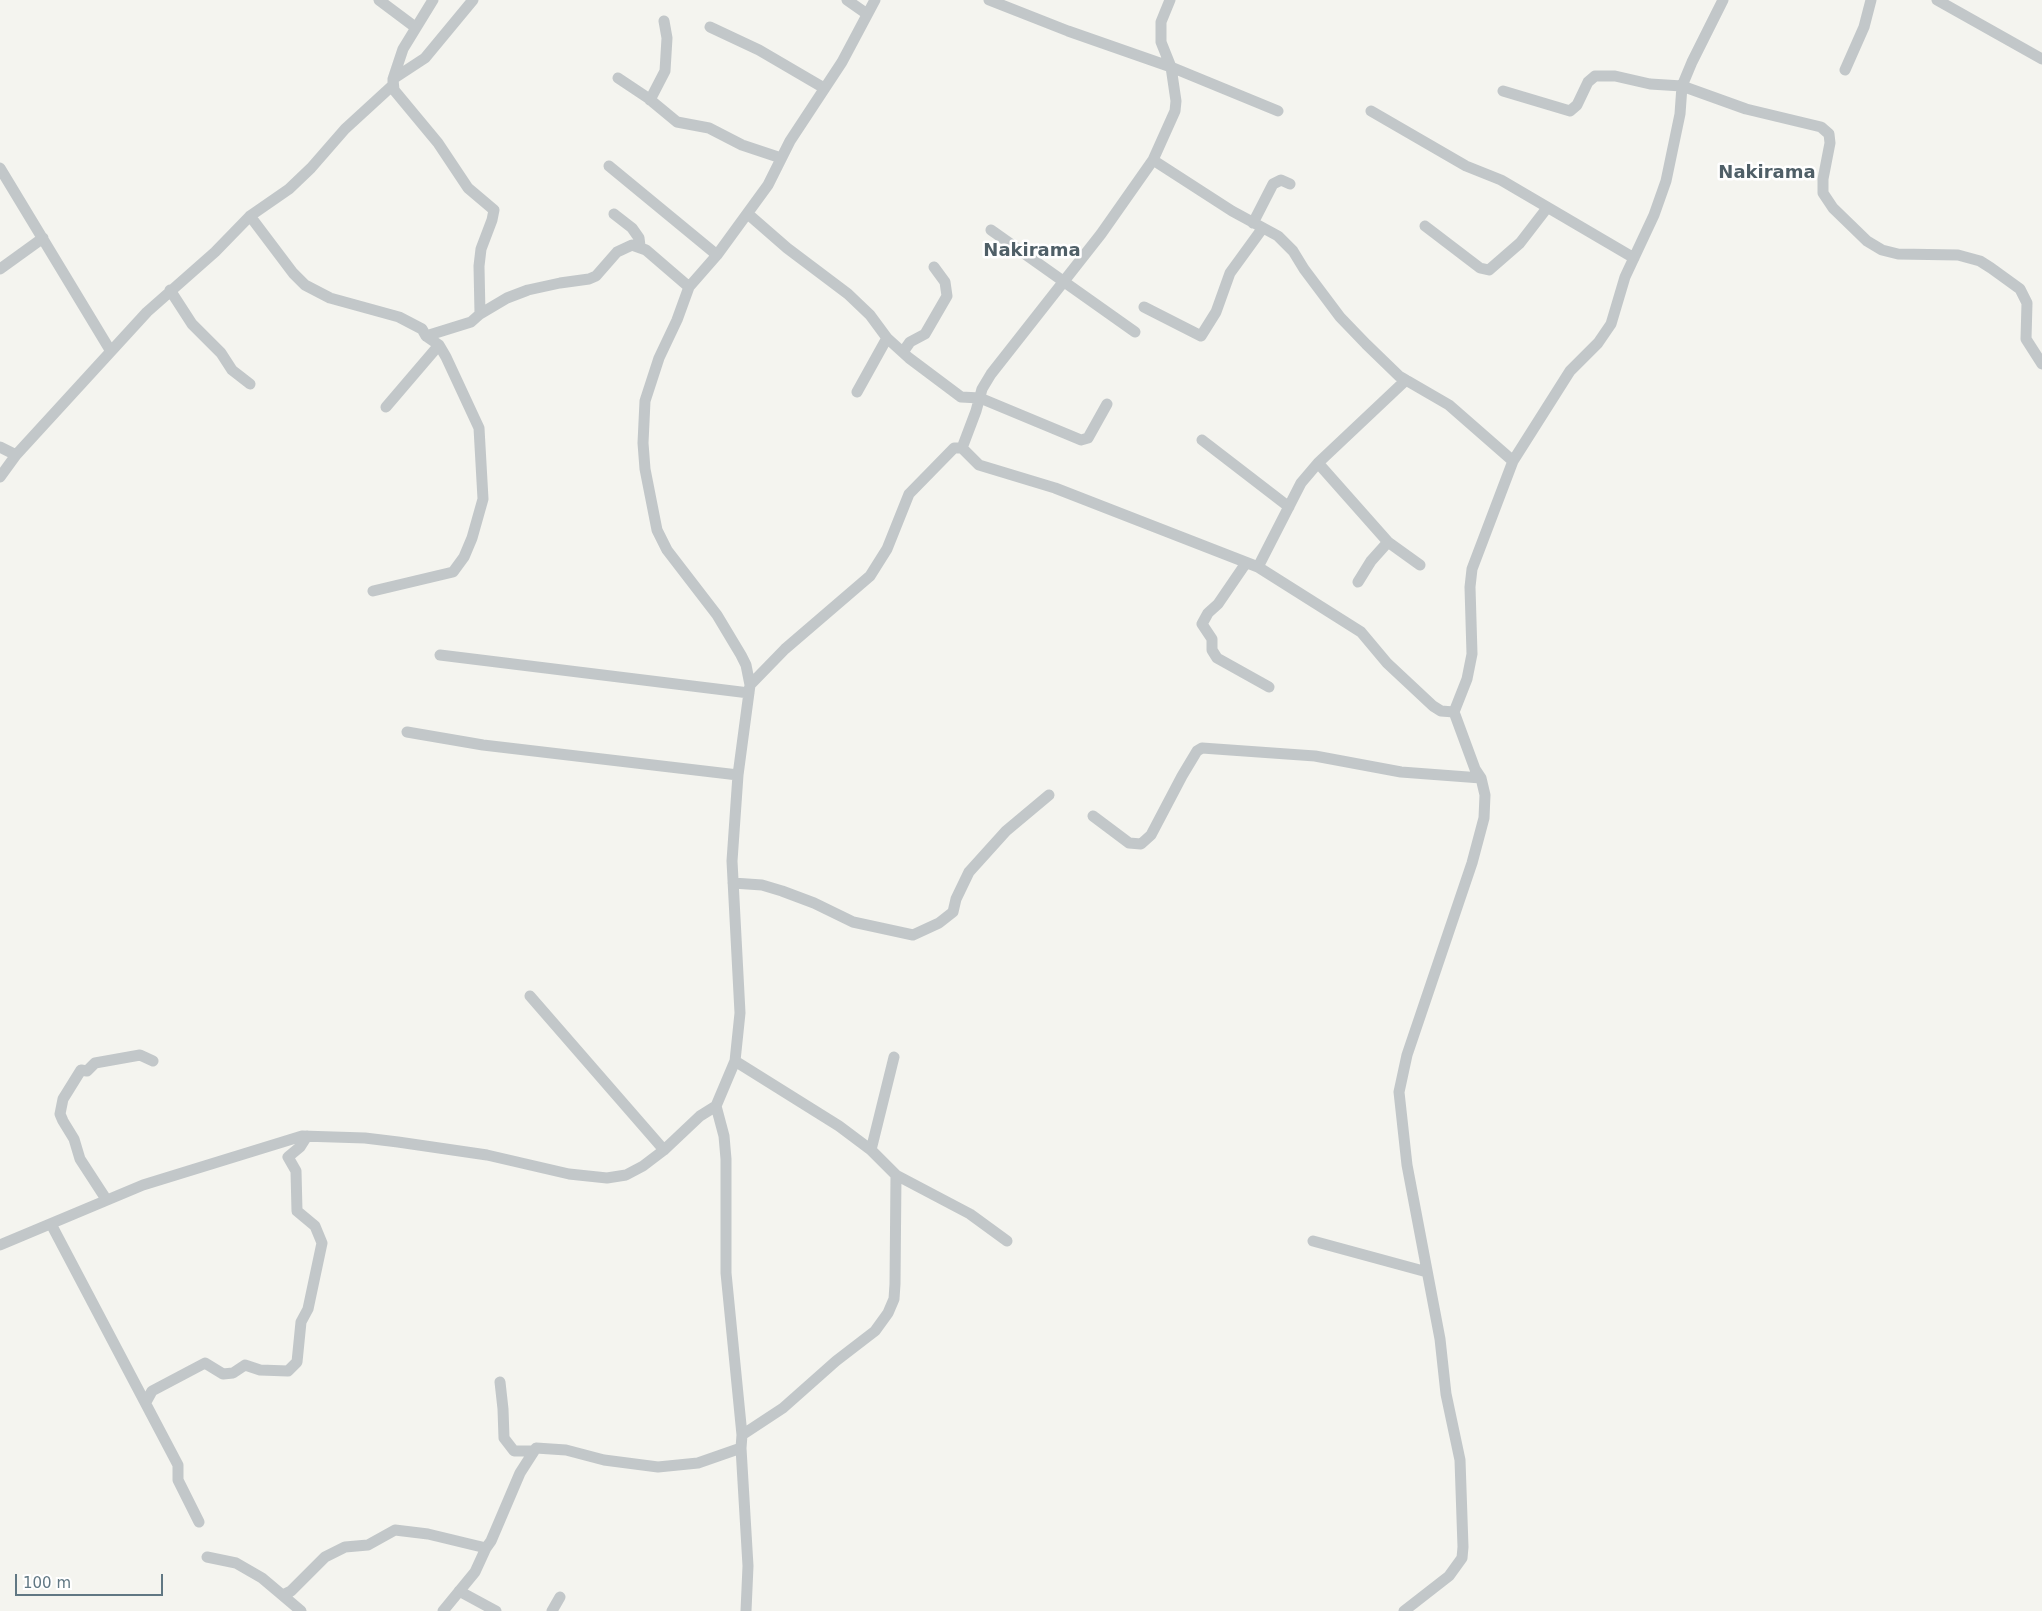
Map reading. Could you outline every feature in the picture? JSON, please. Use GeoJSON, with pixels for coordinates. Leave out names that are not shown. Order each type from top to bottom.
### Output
{"type":"FeatureCollection","features":[{"type":"Feature","properties":{"kind":"street"},"geometry":{"type":"LineString","coordinates":[[379,0],[415,27]]}},
{"type":"Feature","properties":{"kind":"street"},"geometry":{"type":"LineString","coordinates":[[0,477],[16,455],[110,350],[170,290],[216,252],[250,216],[289,189],[311,168],[345,129],[393,85],[393,79],[403,49],[415,27],[434,0]]}},
{"type":"Feature","properties":{"kind":"street"},"geometry":{"type":"LineString","coordinates":[[393,79],[425,58],[473,0]]}},
{"type":"Feature","properties":{"kind":"street"},"geometry":{"type":"LineString","coordinates":[[847,0],[867,14]]}},
{"type":"Feature","properties":{"kind":"street"},"geometry":{"type":"LineString","coordinates":[[0,1245],[106,1199],[282,1142],[307,1136],[364,1138],[450,1150],[599,1178],[626,1175],[664,1150],[700,1116],[716,1106],[735,1061],[740,1013],[733,883],[733,830],[738,775],[750,689],[746,665],[716,615],[667,550],[653,518],[643,443],[645,401],[659,358],[677,320],[689,287],[717,255],[768,185],[790,141],[842,62],[875,0]]}},
{"type":"Feature","properties":{"kind":"street"},"geometry":{"type":"LineString","coordinates":[[989,0],[1068,31],[1171,67],[1278,111]]}},
{"type":"Feature","properties":{"kind":"street"},"geometry":{"type":"LineString","coordinates":[[962,448],[982,389],[991,374],[1064,283],[1153,160],[1175,112],[1176,94],[1171,67],[1161,42],[1161,22],[1170,0]]}},
{"type":"Feature","properties":{"kind":"street"},"geometry":{"type":"LineString","coordinates":[[1404,1611],[1449,1576],[1462,1558],[1464,1547],[1460,1460],[1446,1394],[1440,1339],[1407,1166],[1399,1092],[1408,1055],[1480,835],[1485,795],[1481,778],[1475,769],[1454,712],[1467,679],[1472,654],[1470,588],[1472,568],[1513,461],[1570,371],[1598,343],[1611,324],[1620,288],[1654,215],[1666,181],[1679,124],[1682,86],[1723,0]]}},
{"type":"Feature","properties":{"kind":"street"},"geometry":{"type":"LineString","coordinates":[[1845,70],[1864,27],[1871,0]]}},
{"type":"Feature","properties":{"kind":"street"},"geometry":{"type":"LineString","coordinates":[[1937,0],[2042,58]]}},
{"type":"Feature","properties":{"kind":"street"},"geometry":{"type":"LineString","coordinates":[[650,100],[664,71],[666,38],[664,21]]}},
{"type":"Feature","properties":{"kind":"street"},"geometry":{"type":"LineString","coordinates":[[710,27],[759,50],[824,88]]}},
{"type":"Feature","properties":{"kind":"street"},"geometry":{"type":"LineString","coordinates":[[1502,92],[1570,111],[1577,105],[1588,82],[1595,76],[1615,76],[1656,85],[1682,86],[1746,109],[1826,130],[1829,134],[1830,143],[1823,180],[1823,193],[1833,208],[1867,241],[1882,250],[1898,254],[1958,255],[1980,261],[2020,289],[2027,303],[2026,339],[2042,364]]}},
{"type":"Feature","properties":{"kind":"street"},"geometry":{"type":"LineString","coordinates":[[618,78],[650,100],[676,122],[709,128],[742,145],[781,158]]}},
{"type":"Feature","properties":{"kind":"street"},"geometry":{"type":"LineString","coordinates":[[393,79],[394,90],[398,97],[438,143],[460,178],[468,188],[494,210],[480,258],[480,314]]}},
{"type":"Feature","properties":{"kind":"street"},"geometry":{"type":"LineString","coordinates":[[1371,111],[1466,166],[1501,180],[1634,258]]}},
{"type":"Feature","properties":{"kind":"street"},"geometry":{"type":"LineString","coordinates":[[1153,160],[1258,226],[1278,236],[1293,251],[1340,317],[1406,380],[1450,405],[1513,461]]}},
{"type":"Feature","properties":{"kind":"street"},"geometry":{"type":"LineString","coordinates":[[609,166],[717,255]]}},
{"type":"Feature","properties":{"kind":"street"},"geometry":{"type":"LineString","coordinates":[[0,168],[100,337],[110,350]]}},
{"type":"Feature","properties":{"kind":"street"},"geometry":{"type":"LineString","coordinates":[[1144,307],[1201,336],[1216,312],[1230,273],[1258,226],[1273,184],[1281,180],[1290,184]]}},
{"type":"Feature","properties":{"kind":"street"},"geometry":{"type":"LineString","coordinates":[[1425,226],[1480,268],[1489,270],[1520,243],[1547,208]]}},
{"type":"Feature","properties":{"kind":"street"},"geometry":{"type":"LineString","coordinates":[[614,214],[632,228],[639,238],[640,246]]}},
{"type":"Feature","properties":{"kind":"street"},"geometry":{"type":"LineString","coordinates":[[748,214],[787,248],[848,294],[902,352],[934,379],[962,397],[980,398],[1081,440],[1088,438],[1106,404]]}},
{"type":"Feature","properties":{"kind":"street"},"geometry":{"type":"LineString","coordinates":[[250,216],[293,274],[305,286],[330,298],[398,317],[422,330],[426,336],[439,345],[479,428],[483,499],[472,538],[464,557],[453,572],[373,591]]}},
{"type":"Feature","properties":{"kind":"street"},"geometry":{"type":"LineString","coordinates":[[991,230],[1135,332]]}},
{"type":"Feature","properties":{"kind":"street"},"geometry":{"type":"LineString","coordinates":[[0,269],[43,238]]}},
{"type":"Feature","properties":{"kind":"street"},"geometry":{"type":"LineString","coordinates":[[426,336],[462,326],[507,298],[528,290],[560,282],[589,279],[596,276],[617,252],[632,245],[640,246],[689,287]]}},
{"type":"Feature","properties":{"kind":"street"},"geometry":{"type":"LineString","coordinates":[[902,352],[910,342],[925,334],[947,296],[945,282],[934,267]]}},
{"type":"Feature","properties":{"kind":"street"},"geometry":{"type":"LineString","coordinates":[[170,290],[192,324],[221,353],[232,370],[250,384]]}},
{"type":"Feature","properties":{"kind":"street"},"geometry":{"type":"LineString","coordinates":[[857,392],[887,338]]}},
{"type":"Feature","properties":{"kind":"street"},"geometry":{"type":"LineString","coordinates":[[386,407],[439,345]]}},
{"type":"Feature","properties":{"kind":"street"},"geometry":{"type":"LineString","coordinates":[[1258,567],[1301,483],[1318,463],[1406,380]]}},
{"type":"Feature","properties":{"kind":"street"},"geometry":{"type":"LineString","coordinates":[[1202,440],[1289,507]]}},
{"type":"Feature","properties":{"kind":"street"},"geometry":{"type":"LineString","coordinates":[[0,447],[16,455]]}},
{"type":"Feature","properties":{"kind":"street"},"geometry":{"type":"LineString","coordinates":[[750,689],[785,649],[870,576],[887,549],[901,509],[909,494],[954,448],[962,448]]}},
{"type":"Feature","properties":{"kind":"street"},"geometry":{"type":"LineString","coordinates":[[962,448],[979,465],[1054,488],[1258,567],[1361,632],[1387,663],[1433,706],[1442,711],[1454,712]]}},
{"type":"Feature","properties":{"kind":"street"},"geometry":{"type":"LineString","coordinates":[[1318,463],[1388,542],[1420,565]]}},
{"type":"Feature","properties":{"kind":"street"},"geometry":{"type":"LineString","coordinates":[[1358,582],[1371,561],[1388,542]]}},
{"type":"Feature","properties":{"kind":"street"},"geometry":{"type":"LineString","coordinates":[[1246,563],[1218,604],[1208,613],[1202,624],[1212,639],[1212,650],[1217,658],[1269,687]]}},
{"type":"Feature","properties":{"kind":"street"},"geometry":{"type":"LineString","coordinates":[[440,655],[750,689]]}},
{"type":"Feature","properties":{"kind":"street"},"geometry":{"type":"LineString","coordinates":[[746,665],[768,667]]}},
{"type":"Feature","properties":{"kind":"street"},"geometry":{"type":"LineString","coordinates":[[407,732],[511,749],[738,775]]}},
{"type":"Feature","properties":{"kind":"street"},"geometry":{"type":"LineString","coordinates":[[1093,816],[1129,843],[1141,844],[1151,835],[1182,776],[1197,751],[1202,748],[1213,747],[1315,756],[1402,772],[1481,778]]}},
{"type":"Feature","properties":{"kind":"street"},"geometry":{"type":"LineString","coordinates":[[733,883],[762,885],[797,895],[853,922],[913,935],[939,923],[953,912],[956,899],[969,872],[1006,831],[1049,796]]}},
{"type":"Feature","properties":{"kind":"street"},"geometry":{"type":"LineString","coordinates":[[530,996],[664,1150]]}},
{"type":"Feature","properties":{"kind":"street"},"geometry":{"type":"LineString","coordinates":[[106,1199],[82,1164],[74,1139],[63,1121],[60,1114],[63,1099],[81,1070],[87,1070],[95,1063],[140,1055],[153,1061]]}},
{"type":"Feature","properties":{"kind":"street"},"geometry":{"type":"LineString","coordinates":[[871,1150],[894,1056]]}},
{"type":"Feature","properties":{"kind":"street"},"geometry":{"type":"LineString","coordinates":[[735,1061],[818,1111],[871,1150],[896,1174],[970,1214],[1007,1241]]}},
{"type":"Feature","properties":{"kind":"street"},"geometry":{"type":"LineString","coordinates":[[716,1106],[724,1136],[726,1159],[726,1273],[742,1435],[741,1448],[748,1566],[746,1611]]}},
{"type":"Feature","properties":{"kind":"street"},"geometry":{"type":"LineString","coordinates":[[288,1157],[300,1147],[307,1136]]}},
{"type":"Feature","properties":{"kind":"street"},"geometry":{"type":"LineString","coordinates":[[146,1402],[152,1391],[204,1364],[214,1367],[223,1374],[233,1373],[245,1365],[260,1370],[288,1371],[297,1362],[302,1322],[308,1309],[322,1243],[315,1226],[297,1211],[296,1171],[282,1142]]}},
{"type":"Feature","properties":{"kind":"street"},"geometry":{"type":"LineString","coordinates":[[742,1435],[783,1408],[836,1361],[875,1331],[888,1313],[894,1299],[896,1284],[896,1174]]}},
{"type":"Feature","properties":{"kind":"street"},"geometry":{"type":"LineString","coordinates":[[51,1224],[178,1465],[178,1480],[199,1522]]}},
{"type":"Feature","properties":{"kind":"street"},"geometry":{"type":"LineString","coordinates":[[1313,1241],[1427,1272]]}},
{"type":"Feature","properties":{"kind":"street"},"geometry":{"type":"LineString","coordinates":[[500,1382],[504,1409],[504,1438],[508,1447],[514,1451],[534,1451]]}},
{"type":"Feature","properties":{"kind":"street"},"geometry":{"type":"LineString","coordinates":[[443,1611],[475,1572],[486,1548],[492,1542],[520,1473],[536,1448],[566,1450],[604,1460],[658,1467],[698,1463],[741,1448]]}},
{"type":"Feature","properties":{"kind":"street"},"geometry":{"type":"LineString","coordinates":[[281,1594],[291,1591],[324,1556],[345,1547],[368,1545],[395,1530],[428,1534],[486,1548]]}},
{"type":"Feature","properties":{"kind":"street"},"geometry":{"type":"LineString","coordinates":[[207,1556],[236,1563],[262,1578],[301,1611]]}},
{"type":"Feature","properties":{"kind":"street"},"geometry":{"type":"LineString","coordinates":[[459,1591],[496,1611]]}},
{"type":"Feature","properties":{"kind":"street"},"geometry":{"type":"LineString","coordinates":[[552,1611],[560,1597]]}},
{"type":"Feature","properties":{"kind":"district","name":"Nakirama"},"geometry":{"type":"Point","coordinates":[1767,173]}},
{"type":"Feature","properties":{"kind":"district","name":"Nakirama"},"geometry":{"type":"Point","coordinates":[1032,251]}}]}
